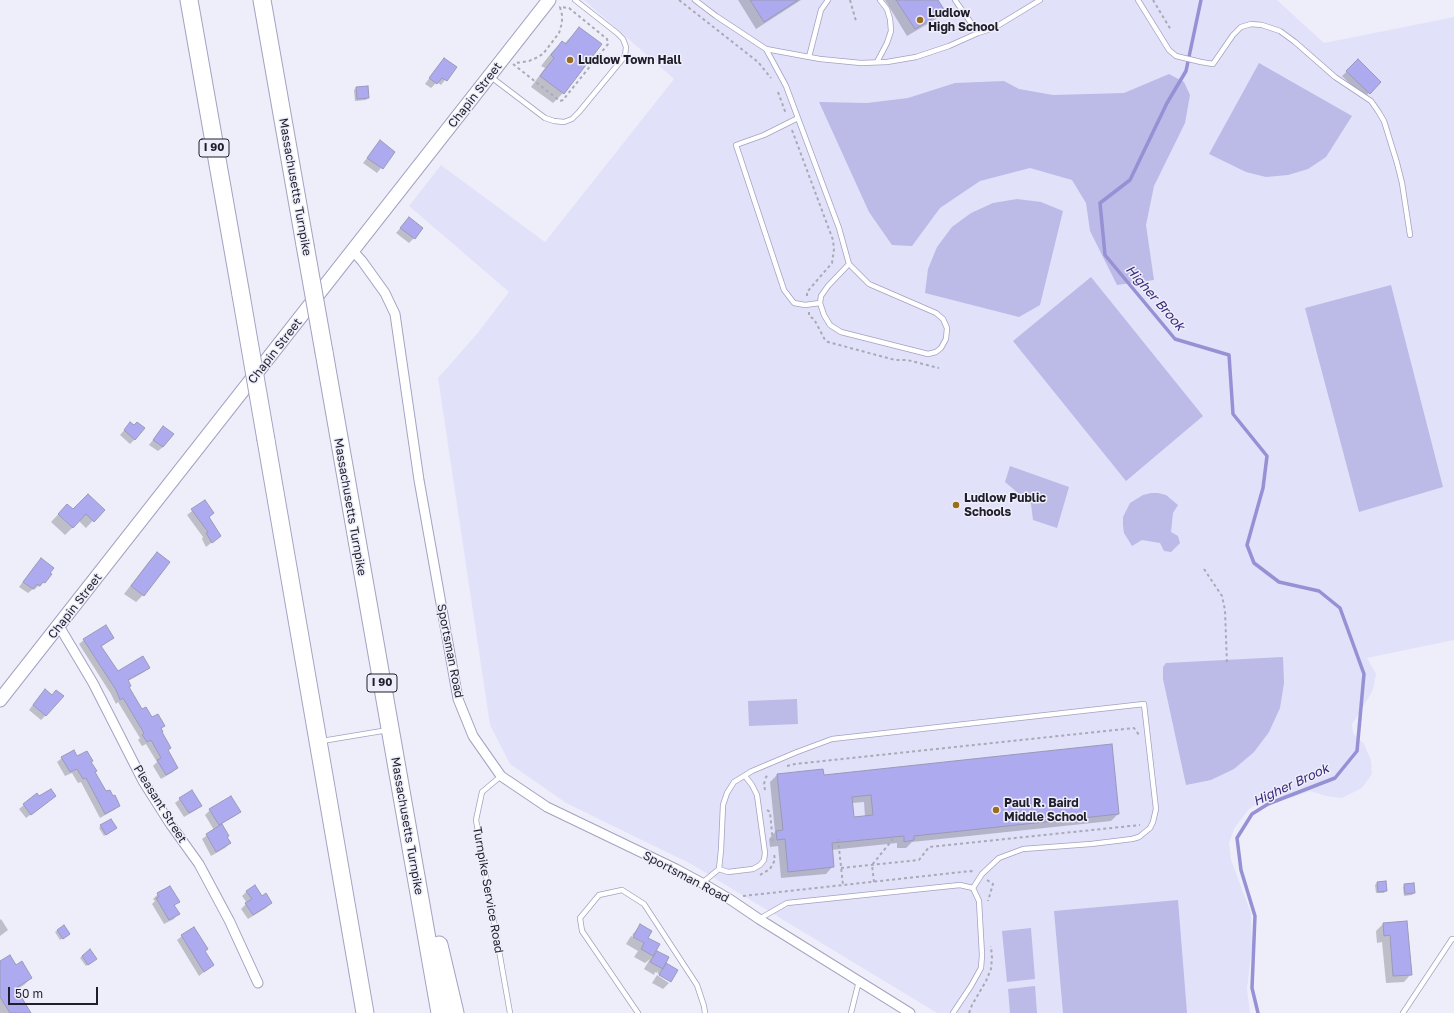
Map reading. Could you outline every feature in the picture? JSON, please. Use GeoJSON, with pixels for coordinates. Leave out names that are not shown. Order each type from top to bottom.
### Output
{"type":"FeatureCollection","features":[{"type":"Feature","properties":{"kind":"highway","name":"I 90"},"geometry":{"type":"LineString","coordinates":[[188,0],[241,295],[365,1013]]}},
{"type":"Feature","properties":{"kind":"highway","name":"Massachusetts Turnpike"},"geometry":{"type":"LineString","coordinates":[[262,0],[440,1013]]}},
{"type":"Feature","properties":{"kind":"highway"},"geometry":{"type":"LineString","coordinates":[[403,800],[455,1013]]}},
{"type":"Feature","properties":{"kind":"main road","name":"Chapin Street"},"geometry":{"type":"LineString","coordinates":[[0,700],[490,76],[509,61],[549,0]]}},
{"type":"Feature","properties":{"kind":"street","name":"Sportsman Road"},"geometry":{"type":"LineString","coordinates":[[353,250],[385,293],[395,314],[419,480],[458,699],[473,736],[501,776],[547,807],[702,883],[910,1013]]}},
{"type":"Feature","properties":{"kind":"street","name":"Pleasant Street"},"geometry":{"type":"LineString","coordinates":[[59,626],[93,683],[143,781],[171,825],[199,864],[229,920],[258,983]]}},
{"type":"Feature","properties":{"kind":"lane"},"geometry":{"type":"LineString","coordinates":[[490,76],[545,118],[564,122],[572,119],[621,62],[625,56],[626,47],[623,39],[617,33],[575,0]]}},
{"type":"Feature","properties":{"kind":"lane"},"geometry":{"type":"LineString","coordinates":[[695,0],[716,16],[766,49],[809,57],[861,63],[916,57],[949,46],[978,33],[994,28],[1040,0]]}},
{"type":"Feature","properties":{"kind":"lane"},"geometry":{"type":"LineString","coordinates":[[809,57],[821,10],[828,0]]}},
{"type":"Feature","properties":{"kind":"lane"},"geometry":{"type":"LineString","coordinates":[[877,62],[887,43],[891,31],[887,9],[880,0]]}},
{"type":"Feature","properties":{"kind":"lane"},"geometry":{"type":"LineString","coordinates":[[956,0],[978,33]]}},
{"type":"Feature","properties":{"kind":"lane"},"geometry":{"type":"LineString","coordinates":[[1138,0],[1169,50],[1176,56],[1213,64],[1241,26],[1251,24],[1262,25],[1280,31],[1335,77],[1371,101],[1384,121],[1397,163],[1402,183],[1410,235]]}},
{"type":"Feature","properties":{"kind":"lane"},"geometry":{"type":"LineString","coordinates":[[766,49],[786,86],[839,228],[849,264],[869,284],[936,313],[943,319],[947,328],[946,339],[941,348],[936,352],[928,354],[842,332],[830,325],[824,315],[820,303],[821,296],[828,286],[849,264]]}},
{"type":"Feature","properties":{"kind":"lane"},"geometry":{"type":"LineString","coordinates":[[798,118],[764,135],[736,145],[784,290],[794,303],[820,303]]}},
{"type":"Feature","properties":{"kind":"lane"},"geometry":{"type":"LineString","coordinates":[[702,883],[719,869],[723,806],[726,793],[734,782],[752,771],[797,752],[832,740],[1144,704],[1156,809],[1150,828],[1145,833],[1132,839],[1091,844],[1023,849],[999,858],[981,876],[973,888]]}},
{"type":"Feature","properties":{"kind":"lane"},"geometry":{"type":"LineString","coordinates":[[318,742],[390,730]]}},
{"type":"Feature","properties":{"kind":"lane","name":"Turnpike Service Road"},"geometry":{"type":"LineString","coordinates":[[501,776],[482,792],[476,820],[510,1013]]}},
{"type":"Feature","properties":{"kind":"lane"},"geometry":{"type":"LineString","coordinates":[[719,869],[728,872],[753,868],[760,866],[764,860],[765,853],[757,796],[752,785],[745,776]]}},
{"type":"Feature","properties":{"kind":"lane"},"geometry":{"type":"LineString","coordinates":[[759,919],[787,903],[960,885],[973,888]]}},
{"type":"Feature","properties":{"kind":"lane"},"geometry":{"type":"LineString","coordinates":[[953,1013],[981,968],[982,955],[979,902],[973,888]]}},
{"type":"Feature","properties":{"kind":"lane"},"geometry":{"type":"LineString","coordinates":[[638,1013],[582,931],[580,918],[599,895],[622,890],[644,904],[697,985],[705,1013]]}},
{"type":"Feature","properties":{"kind":"lane"},"geometry":{"type":"LineString","coordinates":[[1403,1013],[1452,939],[1454,939]]}},
{"type":"Feature","properties":{"kind":"lane"},"geometry":{"type":"LineString","coordinates":[[852,1013],[858,981]]}},
{"type":"Feature","properties":{"kind":"path"},"geometry":{"type":"LineString","coordinates":[[679,0],[758,62],[773,81]]}},
{"type":"Feature","properties":{"kind":"path"},"geometry":{"type":"LineString","coordinates":[[850,0],[856,21]]}},
{"type":"Feature","properties":{"kind":"path"},"geometry":{"type":"LineString","coordinates":[[1153,0],[1171,30]]}},
{"type":"Feature","properties":{"kind":"path"},"geometry":{"type":"LineString","coordinates":[[560,7],[570,8],[607,38],[608,44],[564,100],[560,101],[509,61],[528,61],[542,54],[559,33],[562,23],[560,7]]}},
{"type":"Feature","properties":{"kind":"path"},"geometry":{"type":"LineString","coordinates":[[776,87],[833,240],[834,250],[832,263],[807,292],[809,316],[814,319],[825,340],[828,342],[895,360],[907,360],[939,368]]}},
{"type":"Feature","properties":{"kind":"path"},"geometry":{"type":"LineString","coordinates":[[1204,569],[1222,596],[1225,610],[1226,665]]}},
{"type":"Feature","properties":{"kind":"path"},"geometry":{"type":"LineString","coordinates":[[782,768],[795,764],[1134,728],[1139,736]]}},
{"type":"Feature","properties":{"kind":"path"},"geometry":{"type":"LineString","coordinates":[[764,790],[766,777],[770,772]]}},
{"type":"Feature","properties":{"kind":"path"},"geometry":{"type":"LineString","coordinates":[[766,810],[770,812],[773,844]]}},
{"type":"Feature","properties":{"kind":"path"},"geometry":{"type":"LineString","coordinates":[[841,868],[919,860],[929,847],[1140,824]]}},
{"type":"Feature","properties":{"kind":"path"},"geometry":{"type":"LineString","coordinates":[[838,839],[843,885]]}},
{"type":"Feature","properties":{"kind":"path"},"geometry":{"type":"LineString","coordinates":[[874,882],[872,865],[892,839]]}},
{"type":"Feature","properties":{"kind":"path"},"geometry":{"type":"LineString","coordinates":[[758,876],[770,868],[775,860],[774,852]]}},
{"type":"Feature","properties":{"kind":"path"},"geometry":{"type":"LineString","coordinates":[[742,896],[971,871],[993,884]]}},
{"type":"Feature","properties":{"kind":"shaded area","name":"Ludlow Public Schools"},"geometry":{"type":"Polygon","coordinates":[[[584,0],[1277,0],[1324,43],[1454,17],[1454,640],[1367,658],[1376,674],[1373,690],[1352,724],[1353,733],[1364,744],[1371,760],[1372,774],[1362,788],[1342,798],[1326,796],[1310,791],[1293,797],[1268,797],[1249,809],[1235,827],[1229,843],[1231,860],[1251,913],[1252,947],[1247,989],[1250,1013],[937,1013],[691,864],[566,803],[510,764],[490,725],[438,378],[476,335],[509,292],[409,206],[441,165],[545,242],[674,79],[584,0]]]}},
{"type":"Feature","properties":{"kind":"shaded area"},"geometry":{"type":"Polygon","coordinates":[[[1259,63],[1352,116],[1326,157],[1308,169],[1288,175],[1266,177],[1246,172],[1209,154],[1259,63]]]}},
{"type":"Feature","properties":{"kind":"shaded area"},"geometry":{"type":"Polygon","coordinates":[[[1169,74],[1184,82],[1190,95],[1185,123],[1154,186],[1146,225],[1154,280],[1117,285],[1090,231],[1086,203],[1072,180],[1030,168],[980,181],[940,208],[912,246],[892,245],[869,212],[819,102],[867,103],[908,98],[955,83],[1004,81],[1019,89],[1053,95],[1124,93],[1169,74]]]}},
{"type":"Feature","properties":{"kind":"shaded area"},"geometry":{"type":"Polygon","coordinates":[[[1017,199],[1041,202],[1063,211],[1040,305],[1019,317],[925,293],[928,269],[937,247],[952,227],[971,213],[993,203],[1017,199]]]}},
{"type":"Feature","properties":{"kind":"shaded area"},"geometry":{"type":"Polygon","coordinates":[[[1091,277],[1203,416],[1126,481],[1013,341],[1091,277]]]}},
{"type":"Feature","properties":{"kind":"shaded area"},"geometry":{"type":"Polygon","coordinates":[[[1391,285],[1443,487],[1359,512],[1305,308],[1391,285]]]}},
{"type":"Feature","properties":{"kind":"shaded area"},"geometry":{"type":"Polygon","coordinates":[[[1010,466],[1069,487],[1057,528],[1033,520],[1031,504],[1005,482],[1010,466]]]}},
{"type":"Feature","properties":{"kind":"shaded area"},"geometry":{"type":"Polygon","coordinates":[[[1151,493],[1166,495],[1178,505],[1173,513],[1171,532],[1178,536],[1180,543],[1171,552],[1164,551],[1160,543],[1142,540],[1132,546],[1124,533],[1123,517],[1130,503],[1143,495],[1151,493]]]}},
{"type":"Feature","properties":{"kind":"shaded area"},"geometry":{"type":"Polygon","coordinates":[[[1283,657],[1284,683],[1280,708],[1269,732],[1254,752],[1234,769],[1211,780],[1186,785],[1163,679],[1163,667],[1166,663],[1283,657]]]}},
{"type":"Feature","properties":{"kind":"shaded area"},"geometry":{"type":"Polygon","coordinates":[[[797,699],[798,724],[749,726],[748,701],[797,699]]]}},
{"type":"Feature","properties":{"kind":"shaded area"},"geometry":{"type":"Polygon","coordinates":[[[1178,900],[1187,1013],[1063,1013],[1054,911],[1178,900]]]}},
{"type":"Feature","properties":{"kind":"shaded area"},"geometry":{"type":"Polygon","coordinates":[[[1031,928],[1035,979],[1007,982],[1002,931],[1031,928]]]}},
{"type":"Feature","properties":{"kind":"shaded area"},"geometry":{"type":"Polygon","coordinates":[[[1035,986],[1037,1013],[1010,1013],[1008,989],[1035,986]]]}},
{"type":"Feature","properties":{"kind":"building"},"geometry":{"type":"Polygon","coordinates":[[[750,0],[798,0],[764,22],[750,0]]]}},
{"type":"Feature","properties":{"kind":"building","name":"Ludlow High School"},"geometry":{"type":"Polygon","coordinates":[[[896,0],[938,0],[945,11],[915,29],[896,0]]]}},
{"type":"Feature","properties":{"kind":"building"},"geometry":{"type":"Polygon","coordinates":[[[579,27],[602,44],[564,94],[540,76],[554,58],[551,55],[562,41],[566,44],[579,27]]]}},
{"type":"Feature","properties":{"kind":"building"},"geometry":{"type":"Polygon","coordinates":[[[444,58],[457,67],[447,81],[442,78],[437,84],[429,78],[444,58]]]}},
{"type":"Feature","properties":{"kind":"building"},"geometry":{"type":"Polygon","coordinates":[[[1358,59],[1381,82],[1370,94],[1346,71],[1358,59]]]}},
{"type":"Feature","properties":{"kind":"building"},"geometry":{"type":"Polygon","coordinates":[[[368,86],[369,98],[357,99],[356,87],[368,86]]]}},
{"type":"Feature","properties":{"kind":"building"},"geometry":{"type":"Polygon","coordinates":[[[380,140],[395,152],[383,169],[367,158],[380,140]]]}},
{"type":"Feature","properties":{"kind":"building"},"geometry":{"type":"Polygon","coordinates":[[[409,217],[423,228],[415,239],[400,228],[409,217]]]}},
{"type":"Feature","properties":{"kind":"building"},"geometry":{"type":"Polygon","coordinates":[[[130,422],[134,425],[137,422],[145,428],[135,440],[124,430],[130,422]]]}},
{"type":"Feature","properties":{"kind":"building"},"geometry":{"type":"Polygon","coordinates":[[[163,426],[174,434],[163,447],[153,440],[163,426]]]}},
{"type":"Feature","properties":{"kind":"building"},"geometry":{"type":"Polygon","coordinates":[[[88,494],[105,510],[94,522],[86,514],[73,528],[58,514],[67,504],[73,509],[88,494]]]}},
{"type":"Feature","properties":{"kind":"building"},"geometry":{"type":"Polygon","coordinates":[[[205,500],[214,513],[209,517],[221,536],[212,543],[206,533],[208,532],[191,509],[205,500]]]}},
{"type":"Feature","properties":{"kind":"building"},"geometry":{"type":"Polygon","coordinates":[[[157,552],[170,562],[144,596],[131,586],[157,552]]]}},
{"type":"Feature","properties":{"kind":"building"},"geometry":{"type":"Polygon","coordinates":[[[41,558],[54,568],[50,573],[52,574],[45,583],[43,582],[40,586],[37,584],[33,589],[23,582],[41,558]]]}},
{"type":"Feature","properties":{"kind":"building"},"geometry":{"type":"Polygon","coordinates":[[[106,625],[114,638],[101,646],[118,671],[143,656],[150,668],[128,680],[131,686],[129,687],[142,709],[146,707],[152,717],[158,714],[165,726],[161,728],[162,732],[171,748],[168,750],[178,768],[166,775],[157,760],[161,758],[151,740],[147,742],[142,735],[144,733],[123,698],[120,700],[116,690],[83,639],[106,625]]]}},
{"type":"Feature","properties":{"kind":"building"},"geometry":{"type":"Polygon","coordinates":[[[45,689],[52,695],[56,690],[64,696],[46,716],[33,705],[45,689]]]}},
{"type":"Feature","properties":{"kind":"building","name":"Paul R. Baird Middle School"},"geometry":{"type":"Polygon","coordinates":[[[1112,744],[1119,814],[914,836],[914,840],[904,842],[904,836],[832,843],[834,867],[788,872],[785,839],[777,840],[776,831],[783,830],[777,774],[823,769],[824,775],[1112,744]],[[871,795],[852,797],[854,817],[873,815],[871,795]]]}},
{"type":"Feature","properties":{"kind":"building"},"geometry":{"type":"Polygon","coordinates":[[[74,750],[77,756],[87,751],[93,761],[91,762],[97,771],[95,772],[106,791],[110,790],[113,796],[115,795],[120,806],[105,814],[86,778],[83,779],[77,769],[70,772],[61,757],[74,750]]]}},
{"type":"Feature","properties":{"kind":"building"},"geometry":{"type":"Polygon","coordinates":[[[51,789],[56,796],[31,815],[23,804],[37,793],[39,796],[51,789]]]}},
{"type":"Feature","properties":{"kind":"building"},"geometry":{"type":"Polygon","coordinates":[[[192,790],[202,806],[189,813],[179,798],[192,790]]]}},
{"type":"Feature","properties":{"kind":"building"},"geometry":{"type":"Polygon","coordinates":[[[231,796],[241,812],[219,825],[209,809],[231,796]]]}},
{"type":"Feature","properties":{"kind":"building"},"geometry":{"type":"Polygon","coordinates":[[[111,819],[117,828],[106,835],[100,825],[111,819]]]}},
{"type":"Feature","properties":{"kind":"building"},"geometry":{"type":"Polygon","coordinates":[[[222,824],[231,843],[216,852],[206,834],[222,824]]]}},
{"type":"Feature","properties":{"kind":"building"},"geometry":{"type":"Polygon","coordinates":[[[1386,881],[1387,891],[1378,892],[1377,882],[1386,881]]]}},
{"type":"Feature","properties":{"kind":"building"},"geometry":{"type":"Polygon","coordinates":[[[1414,883],[1415,893],[1405,894],[1404,884],[1414,883]]]}},
{"type":"Feature","properties":{"kind":"building"},"geometry":{"type":"Polygon","coordinates":[[[255,885],[262,896],[266,893],[272,903],[253,915],[245,903],[252,899],[246,891],[255,885]]]}},
{"type":"Feature","properties":{"kind":"building"},"geometry":{"type":"Polygon","coordinates":[[[170,886],[180,902],[174,905],[180,914],[169,920],[156,898],[159,897],[157,893],[170,886]]]}},
{"type":"Feature","properties":{"kind":"building"},"geometry":{"type":"Polygon","coordinates":[[[1407,921],[1412,975],[1393,976],[1390,935],[1384,936],[1383,923],[1407,921]]]}},
{"type":"Feature","properties":{"kind":"building"},"geometry":{"type":"Polygon","coordinates":[[[640,924],[652,931],[648,938],[660,944],[653,956],[641,949],[644,943],[633,937],[640,924]]]}},
{"type":"Feature","properties":{"kind":"building"},"geometry":{"type":"Polygon","coordinates":[[[64,925],[70,934],[63,939],[57,930],[64,925]]]}},
{"type":"Feature","properties":{"kind":"building"},"geometry":{"type":"Polygon","coordinates":[[[194,927],[208,949],[205,951],[214,965],[204,972],[181,935],[194,927]]]}},
{"type":"Feature","properties":{"kind":"building"},"geometry":{"type":"Polygon","coordinates":[[[90,949],[97,959],[88,965],[82,956],[90,949]]]}},
{"type":"Feature","properties":{"kind":"building"},"geometry":{"type":"Polygon","coordinates":[[[657,951],[669,957],[663,969],[650,962],[657,951]]]}},
{"type":"Feature","properties":{"kind":"building"},"geometry":{"type":"Polygon","coordinates":[[[10,955],[16,965],[22,961],[32,978],[16,988],[31,1013],[10,1013],[0,997],[0,961],[10,955]]]}},
{"type":"Feature","properties":{"kind":"building"},"geometry":{"type":"Polygon","coordinates":[[[666,963],[678,970],[671,982],[659,975],[666,963]]]}},
{"type":"Feature","properties":{"kind":"waterway","name":"Higher Brook"},"geometry":{"type":"LineString","coordinates":[[1201,0],[1186,71],[1167,103],[1130,180],[1100,203],[1105,255],[1175,339],[1229,355],[1233,414],[1267,456],[1263,488],[1247,545],[1254,563],[1279,582],[1319,591],[1340,608],[1364,674],[1357,751],[1335,778],[1268,804],[1252,814],[1237,838],[1241,870],[1255,916],[1252,988],[1258,1013]]}},
{"type":"Feature","properties":{"kind":"place","name":"Ludlow High School"},"geometry":{"type":"Point","coordinates":[920,20]}},
{"type":"Feature","properties":{"kind":"place","name":"Ludlow Town Hall"},"geometry":{"type":"Point","coordinates":[570,60]}},
{"type":"Feature","properties":{"kind":"place","name":"Ludlow Public Schools"},"geometry":{"type":"Point","coordinates":[956,505]}},
{"type":"Feature","properties":{"kind":"place","name":"Paul R. Baird Middle School"},"geometry":{"type":"Point","coordinates":[996,810]}}]}
